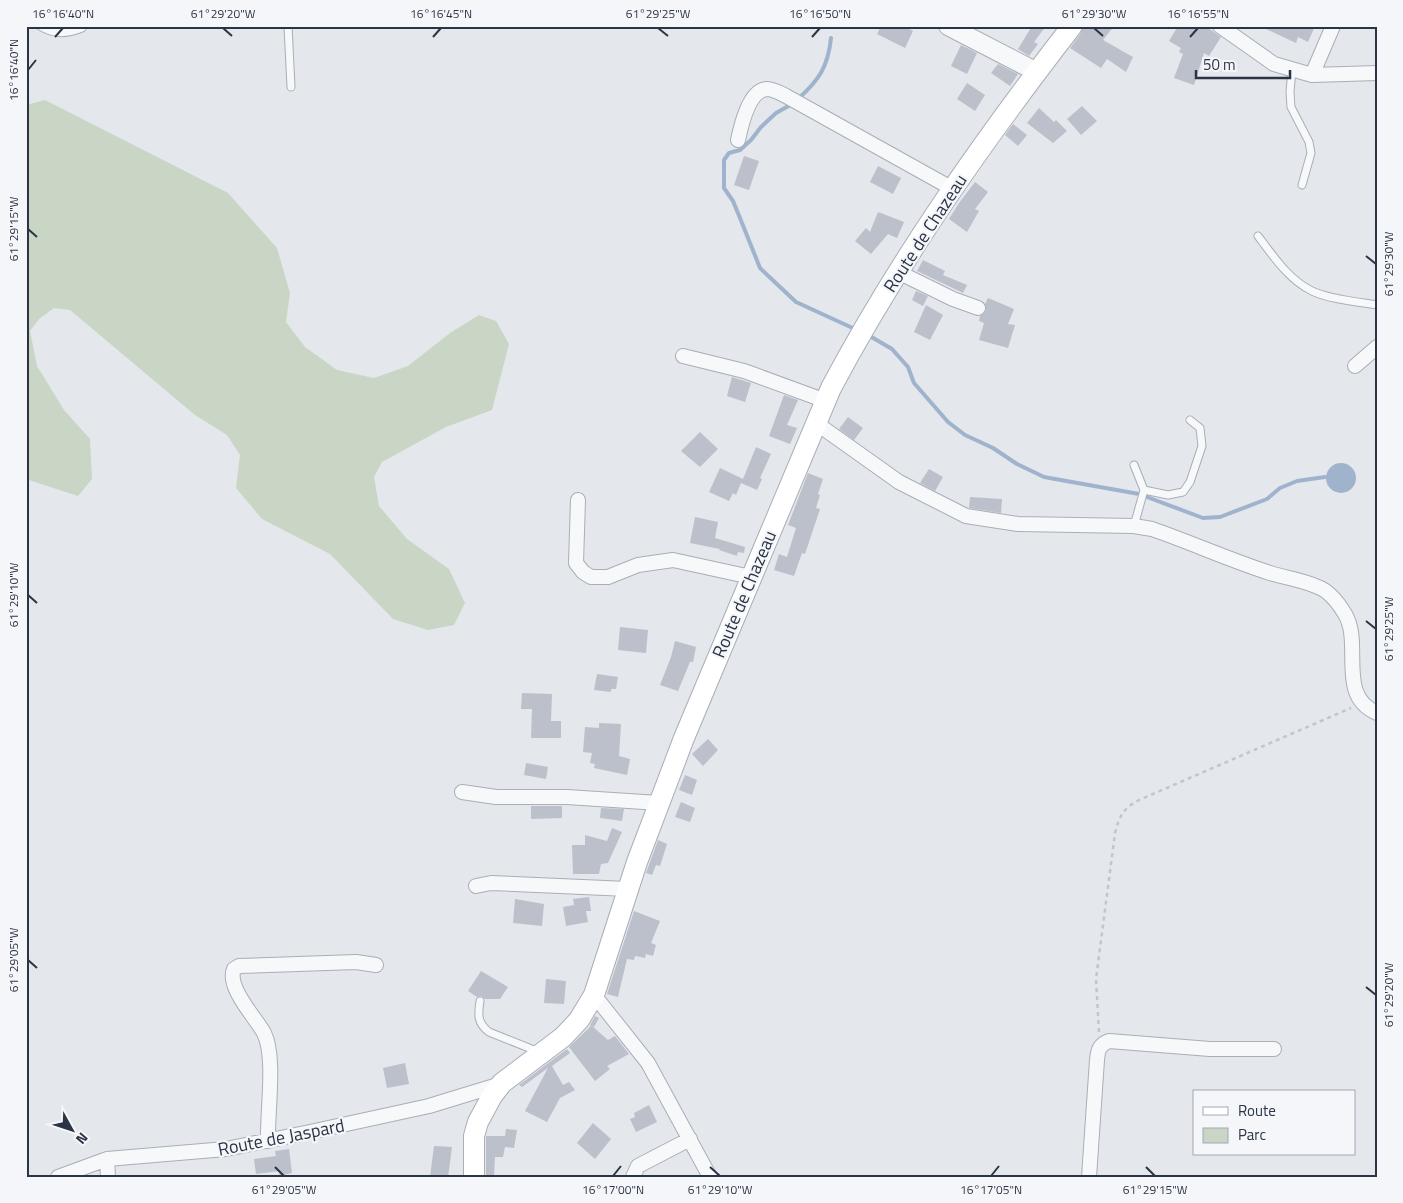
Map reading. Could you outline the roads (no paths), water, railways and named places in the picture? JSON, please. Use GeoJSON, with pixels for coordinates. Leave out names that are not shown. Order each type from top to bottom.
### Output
{"type":"FeatureCollection","features":[{"type":"Feature","properties":{"kind":"main road","name":"Route de Chazeau"},"geometry":{"type":"LineString","coordinates":[[474,1177],[474,1136],[478,1122],[492,1096],[502,1083],[563,1037],[579,1020],[594,995],[628,889],[684,738],[816,424],[851,352],[898,272],[980,149],[1072,26]]}},
{"type":"Feature","properties":{"kind":"street"},"geometry":{"type":"LineString","coordinates":[[948,26],[1036,72]]}},
{"type":"Feature","properties":{"kind":"street"},"geometry":{"type":"LineString","coordinates":[[1220,26],[1274,64],[1312,75],[1377,73]]}},
{"type":"Feature","properties":{"kind":"street"},"geometry":{"type":"LineString","coordinates":[[1312,75],[1334,26]]}},
{"type":"Feature","properties":{"kind":"street"},"geometry":{"type":"LineString","coordinates":[[738,140],[744,116],[751,102],[758,93],[765,89],[772,90],[953,189]]}},
{"type":"Feature","properties":{"kind":"street"},"geometry":{"type":"LineString","coordinates":[[898,272],[953,299],[978,308]]}},
{"type":"Feature","properties":{"kind":"street"},"geometry":{"type":"LineString","coordinates":[[1355,366],[1377,347]]}},
{"type":"Feature","properties":{"kind":"street"},"geometry":{"type":"LineString","coordinates":[[683,356],[744,370],[826,401]]}},
{"type":"Feature","properties":{"kind":"street"},"geometry":{"type":"LineString","coordinates":[[816,424],[899,482],[966,516],[1018,524],[1134,526],[1152,529],[1270,573],[1320,587],[1334,599],[1345,614],[1352,632],[1353,679],[1356,694],[1362,703],[1377,713]]}},
{"type":"Feature","properties":{"kind":"street"},"geometry":{"type":"LineString","coordinates":[[578,500],[576,563],[583,572],[591,577],[608,577],[638,565],[673,560],[751,577]]}},
{"type":"Feature","properties":{"kind":"street"},"geometry":{"type":"LineString","coordinates":[[462,792],[496,797],[567,797],[659,803]]}},
{"type":"Feature","properties":{"kind":"street"},"geometry":{"type":"LineString","coordinates":[[476,886],[491,883],[628,889]]}},
{"type":"Feature","properties":{"kind":"street"},"geometry":{"type":"LineString","coordinates":[[268,1140],[269,1051],[264,1034],[235,985],[234,969],[239,966],[356,962],[376,965]]}},
{"type":"Feature","properties":{"kind":"street"},"geometry":{"type":"LineString","coordinates":[[594,995],[648,1062],[710,1177]]}},
{"type":"Feature","properties":{"kind":"street"},"geometry":{"type":"LineString","coordinates":[[1089,1177],[1098,1049],[1103,1043],[1109,1040],[1210,1049],[1274,1049]]}},
{"type":"Feature","properties":{"kind":"street","name":"Route de Jaspard"},"geometry":{"type":"LineString","coordinates":[[58,1177],[107,1158],[226,1149],[429,1106],[502,1083]]}},
{"type":"Feature","properties":{"kind":"street"},"geometry":{"type":"LineString","coordinates":[[633,1177],[638,1166],[690,1138]]}},
{"type":"Feature","properties":{"kind":"street"},"geometry":{"type":"LineString","coordinates":[[107,1158],[108,1177]]}},
{"type":"Feature","properties":{"kind":"lane"},"geometry":{"type":"LineString","coordinates":[[40,26],[55,33],[65,34],[82,28]]}},
{"type":"Feature","properties":{"kind":"lane"},"geometry":{"type":"LineString","coordinates":[[288,26],[291,87]]}},
{"type":"Feature","properties":{"kind":"lane"},"geometry":{"type":"LineString","coordinates":[[1292,69],[1291,107],[1309,142],[1311,152],[1302,184]]}},
{"type":"Feature","properties":{"kind":"lane"},"geometry":{"type":"LineString","coordinates":[[1258,236],[1296,281],[1313,292],[1377,305]]}},
{"type":"Feature","properties":{"kind":"lane"},"geometry":{"type":"LineString","coordinates":[[1144,490],[1168,495],[1182,492],[1190,482],[1202,446],[1200,428],[1190,420]]}},
{"type":"Feature","properties":{"kind":"lane"},"geometry":{"type":"LineString","coordinates":[[1134,465],[1144,490],[1134,526]]}},
{"type":"Feature","properties":{"kind":"lane"},"geometry":{"type":"LineString","coordinates":[[480,1002],[478,1014],[483,1028],[541,1053]]}},
{"type":"Feature","properties":{"kind":"water"},"geometry":{"type":"Polygon","coordinates":[[[1341,463],[1352,467],[1356,478],[1352,489],[1341,493],[1330,489],[1326,478],[1330,467],[1341,463]]]}},
{"type":"Feature","properties":{"kind":"waterway"},"geometry":{"type":"LineString","coordinates":[[798,99],[812,86],[825,65],[831,38]]}},
{"type":"Feature","properties":{"kind":"waterway"},"geometry":{"type":"LineString","coordinates":[[792,104],[776,113],[740,150],[729,153],[724,160],[724,188],[733,201],[760,268],[796,302],[857,330]]}},
{"type":"Feature","properties":{"kind":"waterway"},"geometry":{"type":"LineString","coordinates":[[868,335],[892,349],[908,367],[914,383],[948,422],[965,435],[993,448],[1017,464],[1044,477],[1139,494],[1203,518],[1220,517],[1267,499],[1280,488],[1297,481],[1325,477]]}}]}
